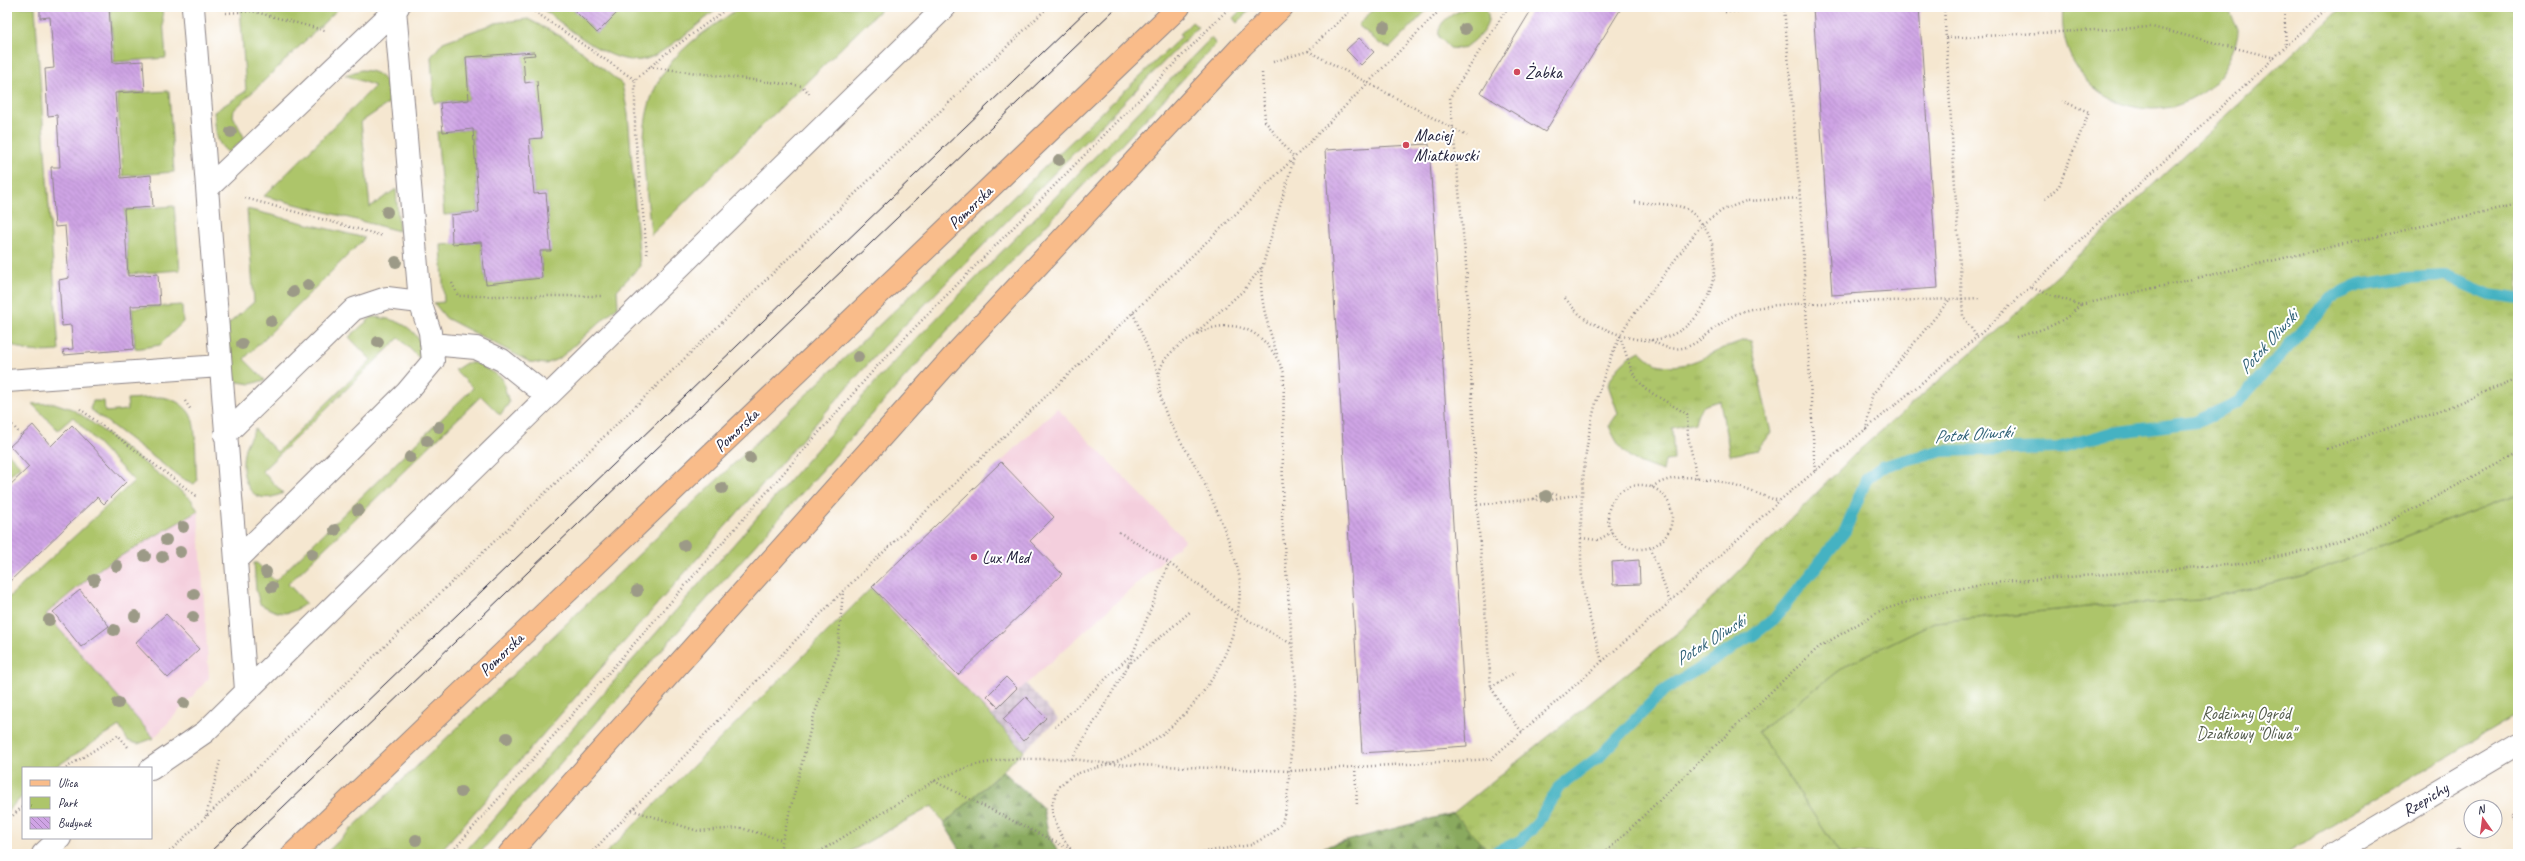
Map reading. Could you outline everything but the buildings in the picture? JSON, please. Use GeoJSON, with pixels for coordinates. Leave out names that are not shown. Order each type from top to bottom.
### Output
{"type":"FeatureCollection","features":[{"type":"Feature","properties":{"kind":"main road","name":"Pomorska"},"geometry":{"type":"LineString","coordinates":[[293,854],[1179,7]]}},
{"type":"Feature","properties":{"kind":"main road"},"geometry":{"type":"LineString","coordinates":[[509,854],[958,351],[1242,46],[1282,7]]}},
{"type":"Feature","properties":{"kind":"street"},"geometry":{"type":"LineString","coordinates":[[152,768],[205,732],[246,690],[945,7]]}},
{"type":"Feature","properties":{"kind":"street"},"geometry":{"type":"LineString","coordinates":[[208,188],[396,8]]}},
{"type":"Feature","properties":{"kind":"street"},"geometry":{"type":"LineString","coordinates":[[236,561],[407,392],[433,361],[431,344],[420,302],[396,8]]}},
{"type":"Feature","properties":{"kind":"street"},"geometry":{"type":"LineString","coordinates":[[193,11],[246,690]]}},
{"type":"Feature","properties":{"kind":"street"},"geometry":{"type":"LineString","coordinates":[[225,435],[354,308],[387,298],[420,302]]}},
{"type":"Feature","properties":{"kind":"street"},"geometry":{"type":"LineString","coordinates":[[431,344],[476,348],[502,360],[547,396]]}},
{"type":"Feature","properties":{"kind":"street"},"geometry":{"type":"LineString","coordinates":[[7,381],[220,366]]}},
{"type":"Feature","properties":{"kind":"street","name":"Rzepichy"},"geometry":{"type":"LineString","coordinates":[[2333,854],[2518,744]]}},
{"type":"Feature","properties":{"kind":"street"},"geometry":{"type":"LineString","coordinates":[[43,854],[59,839]]}},
{"type":"Feature","properties":{"kind":"path"},"geometry":{"type":"LineString","coordinates":[[528,7],[635,80]]}},
{"type":"Feature","properties":{"kind":"path"},"geometry":{"type":"LineString","coordinates":[[647,255],[635,133],[635,80],[649,67],[729,7]]}},
{"type":"Feature","properties":{"kind":"path"},"geometry":{"type":"LineString","coordinates":[[167,854],[1048,7]]}},
{"type":"Feature","properties":{"kind":"path"},"geometry":{"type":"LineString","coordinates":[[450,854],[879,364],[1230,7]]}},
{"type":"Feature","properties":{"kind":"path"},"geometry":{"type":"LineString","coordinates":[[1268,64],[1308,50],[1354,7]]}},
{"type":"Feature","properties":{"kind":"path"},"geometry":{"type":"LineString","coordinates":[[590,854],[843,591],[1294,158],[1444,7]]}},
{"type":"Feature","properties":{"kind":"path"},"geometry":{"type":"LineString","coordinates":[[1508,7],[1450,97],[1466,264],[1477,505],[1491,687],[1501,705],[1522,732]]}},
{"type":"Feature","properties":{"kind":"path"},"geometry":{"type":"LineString","coordinates":[[1944,7],[1962,316],[1977,337]]}},
{"type":"Feature","properties":{"kind":"path"},"geometry":{"type":"LineString","coordinates":[[2284,7],[2286,47]]}},
{"type":"Feature","properties":{"kind":"path"},"geometry":{"type":"LineString","coordinates":[[816,854],[934,781],[970,766],[1005,759],[1072,759],[1111,764],[1290,771],[1491,759],[1670,602],[1779,501],[1815,473],[1977,337],[2032,288],[2328,7]]}},
{"type":"Feature","properties":{"kind":"path"},"geometry":{"type":"LineString","coordinates":[[1724,12],[1784,8],[1800,198],[1815,473]]}},
{"type":"Feature","properties":{"kind":"path"},"geometry":{"type":"LineString","coordinates":[[193,11],[252,12],[363,40]]}},
{"type":"Feature","properties":{"kind":"path"},"geometry":{"type":"LineString","coordinates":[[1946,38],[2152,27],[2275,58]]}},
{"type":"Feature","properties":{"kind":"path"},"geometry":{"type":"LineString","coordinates":[[1308,50],[1467,136]]}},
{"type":"Feature","properties":{"kind":"path"},"geometry":{"type":"LineString","coordinates":[[1261,66],[1265,121],[1294,158]]}},
{"type":"Feature","properties":{"kind":"path"},"geometry":{"type":"LineString","coordinates":[[649,67],[802,86],[832,118]]}},
{"type":"Feature","properties":{"kind":"path"},"geometry":{"type":"LineString","coordinates":[[2045,199],[2059,186],[2089,112],[2062,101]]}},
{"type":"Feature","properties":{"kind":"path"},"geometry":{"type":"LineString","coordinates":[[1189,854],[1251,845],[1271,834],[1282,823],[1287,804],[1296,685],[1282,522],[1284,373],[1277,356],[1264,311],[1260,284],[1262,268],[1294,158]]}},
{"type":"Feature","properties":{"kind":"path"},"geometry":{"type":"LineString","coordinates":[[208,188],[416,245]]}},
{"type":"Feature","properties":{"kind":"path"},"geometry":{"type":"LineString","coordinates":[[1602,661],[1585,598],[1580,494],[1586,439],[1597,393],[1620,335],[1626,324],[1702,224],[1723,210],[1746,201],[1800,198]]}},
{"type":"Feature","properties":{"kind":"path"},"geometry":{"type":"LineString","coordinates":[[1633,202],[1686,208],[1702,224],[1714,248],[1716,273],[1711,292],[1696,317],[1676,333],[1651,340]]}},
{"type":"Feature","properties":{"kind":"path"},"geometry":{"type":"LineString","coordinates":[[2032,288],[2080,305],[2518,204]]}},
{"type":"Feature","properties":{"kind":"path"},"geometry":{"type":"LineString","coordinates":[[1159,376],[1164,359],[1170,352],[1197,332],[1244,290],[1262,268]]}},
{"type":"Feature","properties":{"kind":"path"},"geometry":{"type":"LineString","coordinates":[[449,278],[458,296],[607,296]]}},
{"type":"Feature","properties":{"kind":"path"},"geometry":{"type":"LineString","coordinates":[[1565,298],[1581,318],[1620,335],[1651,340],[1661,346],[1677,350],[1686,348],[1743,311],[1806,304],[1981,298]]}},
{"type":"Feature","properties":{"kind":"path"},"geometry":{"type":"LineString","coordinates":[[1866,430],[1872,395],[1950,298]]}},
{"type":"Feature","properties":{"kind":"path"},"geometry":{"type":"LineString","coordinates":[[2016,337],[2033,333],[2072,316],[2080,305]]}},
{"type":"Feature","properties":{"kind":"path"},"geometry":{"type":"LineString","coordinates":[[1071,850],[1059,832],[1052,807],[1059,788],[1078,773],[1111,764],[1140,750],[1176,723],[1206,688],[1224,655],[1237,614],[1240,582],[1234,557],[1208,490],[1165,412],[1159,376],[1133,312]]}},
{"type":"Feature","properties":{"kind":"path"},"geometry":{"type":"LineString","coordinates":[[1197,332],[1212,326],[1227,325],[1239,327],[1261,338],[1277,356]]}},
{"type":"Feature","properties":{"kind":"path"},"geometry":{"type":"LineString","coordinates":[[1620,335],[1632,372],[1645,389],[1687,414],[1688,436],[1697,478]]}},
{"type":"Feature","properties":{"kind":"path"},"geometry":{"type":"LineString","coordinates":[[2327,449],[2444,409],[2518,378]]}},
{"type":"Feature","properties":{"kind":"path"},"geometry":{"type":"LineString","coordinates":[[179,397],[185,400],[196,416]]}},
{"type":"Feature","properties":{"kind":"path"},"geometry":{"type":"LineString","coordinates":[[74,405],[204,502]]}},
{"type":"Feature","properties":{"kind":"path"},"geometry":{"type":"LineString","coordinates":[[7,419],[22,436]]}},
{"type":"Feature","properties":{"kind":"path"},"geometry":{"type":"LineString","coordinates":[[1604,854],[1778,684],[1819,647],[1880,611],[1938,592],[2002,582],[2240,564],[2322,548],[2386,524],[2518,453]]}},
{"type":"Feature","properties":{"kind":"path"},"geometry":{"type":"LineString","coordinates":[[1652,487],[1673,478],[1697,478],[1725,484],[1779,501]]}},
{"type":"Feature","properties":{"kind":"path"},"geometry":{"type":"LineString","coordinates":[[1632,486],[1652,487],[1660,491],[1667,500],[1672,519],[1665,538],[1651,548],[1629,549],[1618,541],[1612,532],[1608,518],[1609,508],[1614,497],[1632,486]]}},
{"type":"Feature","properties":{"kind":"path"},"geometry":{"type":"LineString","coordinates":[[1534,499],[1541,493],[1551,492],[1560,496]]}},
{"type":"Feature","properties":{"kind":"path"},"geometry":{"type":"LineString","coordinates":[[1477,505],[1534,499],[1541,501],[1560,496],[1580,494]]}},
{"type":"Feature","properties":{"kind":"path"},"geometry":{"type":"LineString","coordinates":[[1119,532],[1169,563],[1237,614],[1293,645]]}},
{"type":"Feature","properties":{"kind":"path"},"geometry":{"type":"LineString","coordinates":[[1581,538],[1598,540],[1612,532]]}},
{"type":"Feature","properties":{"kind":"path"},"geometry":{"type":"LineString","coordinates":[[1651,548],[1670,602]]}},
{"type":"Feature","properties":{"kind":"path"},"geometry":{"type":"LineString","coordinates":[[1072,759],[1128,666],[1169,563]]}},
{"type":"Feature","properties":{"kind":"path"},"geometry":{"type":"LineString","coordinates":[[779,854],[814,715],[838,656],[843,591]]}},
{"type":"Feature","properties":{"kind":"path"},"geometry":{"type":"LineString","coordinates":[[1128,666],[1191,611]]}},
{"type":"Feature","properties":{"kind":"path"},"geometry":{"type":"LineString","coordinates":[[1055,727],[1134,652]]}},
{"type":"Feature","properties":{"kind":"path"},"geometry":{"type":"LineString","coordinates":[[1491,687],[1516,672]]}},
{"type":"Feature","properties":{"kind":"path"},"geometry":{"type":"LineString","coordinates":[[205,732],[223,751],[206,816]]}},
{"type":"Feature","properties":{"kind":"path"},"geometry":{"type":"LineString","coordinates":[[68,767],[118,735],[132,751]]}},
{"type":"Feature","properties":{"kind":"path"},"geometry":{"type":"LineString","coordinates":[[1355,767],[1358,806]]}},
{"type":"Feature","properties":{"kind":"path"},"geometry":{"type":"LineString","coordinates":[[934,781],[1071,850],[1076,854]]}},
{"type":"Feature","properties":{"kind":"path"},"geometry":{"type":"LineString","coordinates":[[7,821],[22,807]]}},
{"type":"Feature","properties":{"kind":"path"},"geometry":{"type":"LineString","coordinates":[[632,810],[698,830],[741,828],[782,840]]}},
{"type":"Feature","properties":{"kind":"shaded area"},"geometry":{"type":"Polygon","coordinates":[[[1057,408],[1185,540],[990,717],[871,588],[1057,408]]]}},
{"type":"Feature","properties":{"kind":"shaded area"},"geometry":{"type":"Polygon","coordinates":[[[198,511],[209,678],[154,738],[46,614],[102,567],[198,511]]]}},
{"type":"Feature","properties":{"kind":"shaded area"},"geometry":{"type":"Polygon","coordinates":[[[1026,684],[1058,719],[1024,751],[990,717],[1026,684]]]}},
{"type":"Feature","properties":{"kind":"green space"},"geometry":{"type":"Polygon","coordinates":[[[7,7],[35,7],[59,351],[38,352],[24,350],[11,344],[7,339],[7,7]]]}},
{"type":"Feature","properties":{"kind":"green space"},"geometry":{"type":"Polygon","coordinates":[[[110,7],[162,7],[166,58],[114,62],[110,7]]]}},
{"type":"Feature","properties":{"kind":"green space"},"geometry":{"type":"Polygon","coordinates":[[[240,7],[340,7],[234,110],[233,116],[245,139],[228,152],[220,144],[216,134],[214,112],[246,91],[240,7]]]}},
{"type":"Feature","properties":{"kind":"green space"},"geometry":{"type":"Polygon","coordinates":[[[540,7],[571,7],[597,33],[623,7],[720,7],[662,51],[646,59],[633,60],[619,58],[590,44],[540,7]]]}},
{"type":"Feature","properties":{"kind":"green space"},"geometry":{"type":"Polygon","coordinates":[[[740,7],[883,7],[651,235],[644,159],[644,135],[647,111],[655,89],[667,67],[686,47],[740,7]]]}},
{"type":"Feature","properties":{"kind":"green space"},"geometry":{"type":"Polygon","coordinates":[[[1244,7],[1252,7],[1237,23],[1233,18],[1244,7]]]}},
{"type":"Feature","properties":{"kind":"green space"},"geometry":{"type":"Polygon","coordinates":[[[1376,7],[1430,7],[1390,48],[1380,44],[1358,25],[1376,7]]]}},
{"type":"Feature","properties":{"kind":"green space"},"geometry":{"type":"Polygon","coordinates":[[[1472,7],[1484,7],[1488,13],[1487,25],[1478,37],[1467,46],[1461,49],[1450,48],[1439,37],[1441,26],[1444,21],[1455,13],[1472,7]]]}},
{"type":"Feature","properties":{"kind":"green space"},"geometry":{"type":"Polygon","coordinates":[[[2063,7],[2227,7],[2238,29],[2237,37],[2228,61],[2208,88],[2182,104],[2153,109],[2125,104],[2099,91],[2078,70],[2065,42],[2063,7]]]}},
{"type":"Feature","properties":{"kind":"green space"},"geometry":{"type":"Polygon","coordinates":[[[2342,7],[2518,7],[2518,494],[2301,576],[2199,600],[2097,606],[1934,622],[1848,664],[1758,732],[1840,854],[1491,854],[1453,813],[1681,630],[1856,453],[2024,306],[2342,7]]]}},
{"type":"Feature","properties":{"kind":"green space"},"geometry":{"type":"Polygon","coordinates":[[[528,19],[566,39],[622,84],[628,114],[640,266],[617,290],[618,306],[560,358],[546,364],[530,362],[446,318],[434,303],[444,302],[441,245],[481,242],[486,284],[542,278],[540,251],[550,251],[546,193],[534,194],[529,139],[542,138],[537,82],[525,83],[523,56],[535,55],[534,52],[466,57],[469,100],[434,103],[431,57],[443,42],[495,23],[528,19]]]}},
{"type":"Feature","properties":{"kind":"green space"},"geometry":{"type":"Polygon","coordinates":[[[1192,22],[1198,27],[882,348],[438,854],[325,854],[1182,36],[1180,34],[1192,22]]]}},
{"type":"Feature","properties":{"kind":"green space"},"geometry":{"type":"Polygon","coordinates":[[[1211,38],[1216,44],[953,324],[479,854],[463,854],[886,370],[1211,38]]]}},
{"type":"Feature","properties":{"kind":"green space"},"geometry":{"type":"Polygon","coordinates":[[[361,70],[380,75],[386,84],[389,103],[361,122],[370,207],[396,189],[399,231],[264,196],[375,86],[345,75],[361,70]]]}},
{"type":"Feature","properties":{"kind":"green space"},"geometry":{"type":"Polygon","coordinates":[[[169,91],[174,172],[123,176],[117,94],[169,91]]]}},
{"type":"Feature","properties":{"kind":"green space"},"geometry":{"type":"Polygon","coordinates":[[[473,129],[479,212],[444,215],[437,132],[473,129]]]}},
{"type":"Feature","properties":{"kind":"green space"},"geometry":{"type":"Polygon","coordinates":[[[174,206],[180,270],[129,274],[124,210],[174,206]]]}},
{"type":"Feature","properties":{"kind":"green space"},"geometry":{"type":"Polygon","coordinates":[[[247,209],[365,238],[244,359],[265,380],[251,384],[238,382],[230,371],[226,326],[254,302],[247,209]]]}},
{"type":"Feature","properties":{"kind":"green space"},"geometry":{"type":"Polygon","coordinates":[[[182,305],[183,322],[160,345],[135,349],[132,308],[182,305]]]}},
{"type":"Feature","properties":{"kind":"green space"},"geometry":{"type":"Polygon","coordinates":[[[372,317],[393,320],[410,329],[419,340],[421,360],[399,338],[262,471],[283,493],[271,497],[262,497],[254,494],[249,488],[245,479],[243,459],[245,448],[255,429],[277,452],[371,360],[349,337],[372,317]]]}},
{"type":"Feature","properties":{"kind":"green space"},"geometry":{"type":"Polygon","coordinates":[[[1746,340],[1751,341],[1771,433],[1758,450],[1730,455],[1720,401],[1706,405],[1700,409],[1695,423],[1672,428],[1674,460],[1665,461],[1663,471],[1643,464],[1629,456],[1624,451],[1614,437],[1609,426],[1618,413],[1608,385],[1617,369],[1629,357],[1640,351],[1657,364],[1669,366],[1681,365],[1703,358],[1735,343],[1746,340]]]}},
{"type":"Feature","properties":{"kind":"green space"},"geometry":{"type":"Polygon","coordinates":[[[466,363],[476,363],[502,378],[509,403],[500,415],[481,396],[288,584],[306,603],[300,608],[284,613],[260,604],[256,590],[254,563],[257,563],[275,581],[473,388],[455,370],[466,363]]]}},
{"type":"Feature","properties":{"kind":"green space"},"geometry":{"type":"Polygon","coordinates":[[[159,397],[173,400],[183,406],[190,413],[195,431],[197,481],[194,484],[181,478],[90,409],[93,401],[104,401],[105,412],[128,410],[127,399],[159,397]]]}},
{"type":"Feature","properties":{"kind":"green space"},"geometry":{"type":"Polygon","coordinates":[[[54,403],[72,409],[86,418],[191,499],[198,511],[102,567],[46,614],[154,738],[138,744],[128,741],[119,726],[56,767],[22,767],[22,797],[7,811],[7,599],[134,481],[73,417],[58,430],[32,404],[54,403]]]}},
{"type":"Feature","properties":{"kind":"green space"},"geometry":{"type":"Polygon","coordinates":[[[7,452],[20,466],[7,478],[7,452]]]}},
{"type":"Feature","properties":{"kind":"green space","name":"Rodzinny Ogród Działkowy \"Oliwa\""},"geometry":{"type":"Polygon","coordinates":[[[2518,494],[2518,714],[2284,854],[1840,854],[1758,732],[1848,664],[1934,622],[2097,606],[2199,600],[2301,576],[2518,494]]]}},
{"type":"Feature","properties":{"kind":"green space"},"geometry":{"type":"Polygon","coordinates":[[[871,588],[1024,751],[944,824],[932,806],[846,854],[605,854],[871,588]]]}},
{"type":"Feature","properties":{"kind":"green space"},"geometry":{"type":"Polygon","coordinates":[[[1003,771],[1043,808],[1049,836],[1059,854],[963,854],[944,824],[1003,771]]]}},
{"type":"Feature","properties":{"kind":"green space"},"geometry":{"type":"Polygon","coordinates":[[[1453,813],[1491,854],[1297,854],[1453,813]]]}},
{"type":"Feature","properties":{"kind":"waterway","name":"Potok Oliwski"},"geometry":{"type":"LineString","coordinates":[[1493,854],[1520,841],[1536,825],[1559,787],[1599,757],[1664,690],[1752,636],[1774,619],[1845,531],[1866,480],[1881,467],[1939,451],[2058,448],[2111,433],[2195,422],[2238,402],[2332,297],[2359,285],[2406,278],[2446,276],[2490,295],[2518,299]]}},
{"type":"Feature","properties":{"kind":"tram line"},"geometry":{"type":"LineString","coordinates":[[208,854],[1090,7]]}},
{"type":"Feature","properties":{"kind":"tram line"},"geometry":{"type":"LineString","coordinates":[[234,854],[1117,7]]}},
{"type":"Feature","properties":{"kind":"place","name":"Żabka"},"geometry":{"type":"Point","coordinates":[1517,72]}},
{"type":"Feature","properties":{"kind":"place","name":"Maciej Miatkowski"},"geometry":{"type":"Point","coordinates":[1406,145]}},
{"type":"Feature","properties":{"kind":"place","name":"Lux Med"},"geometry":{"type":"Point","coordinates":[974,557]}}]}
